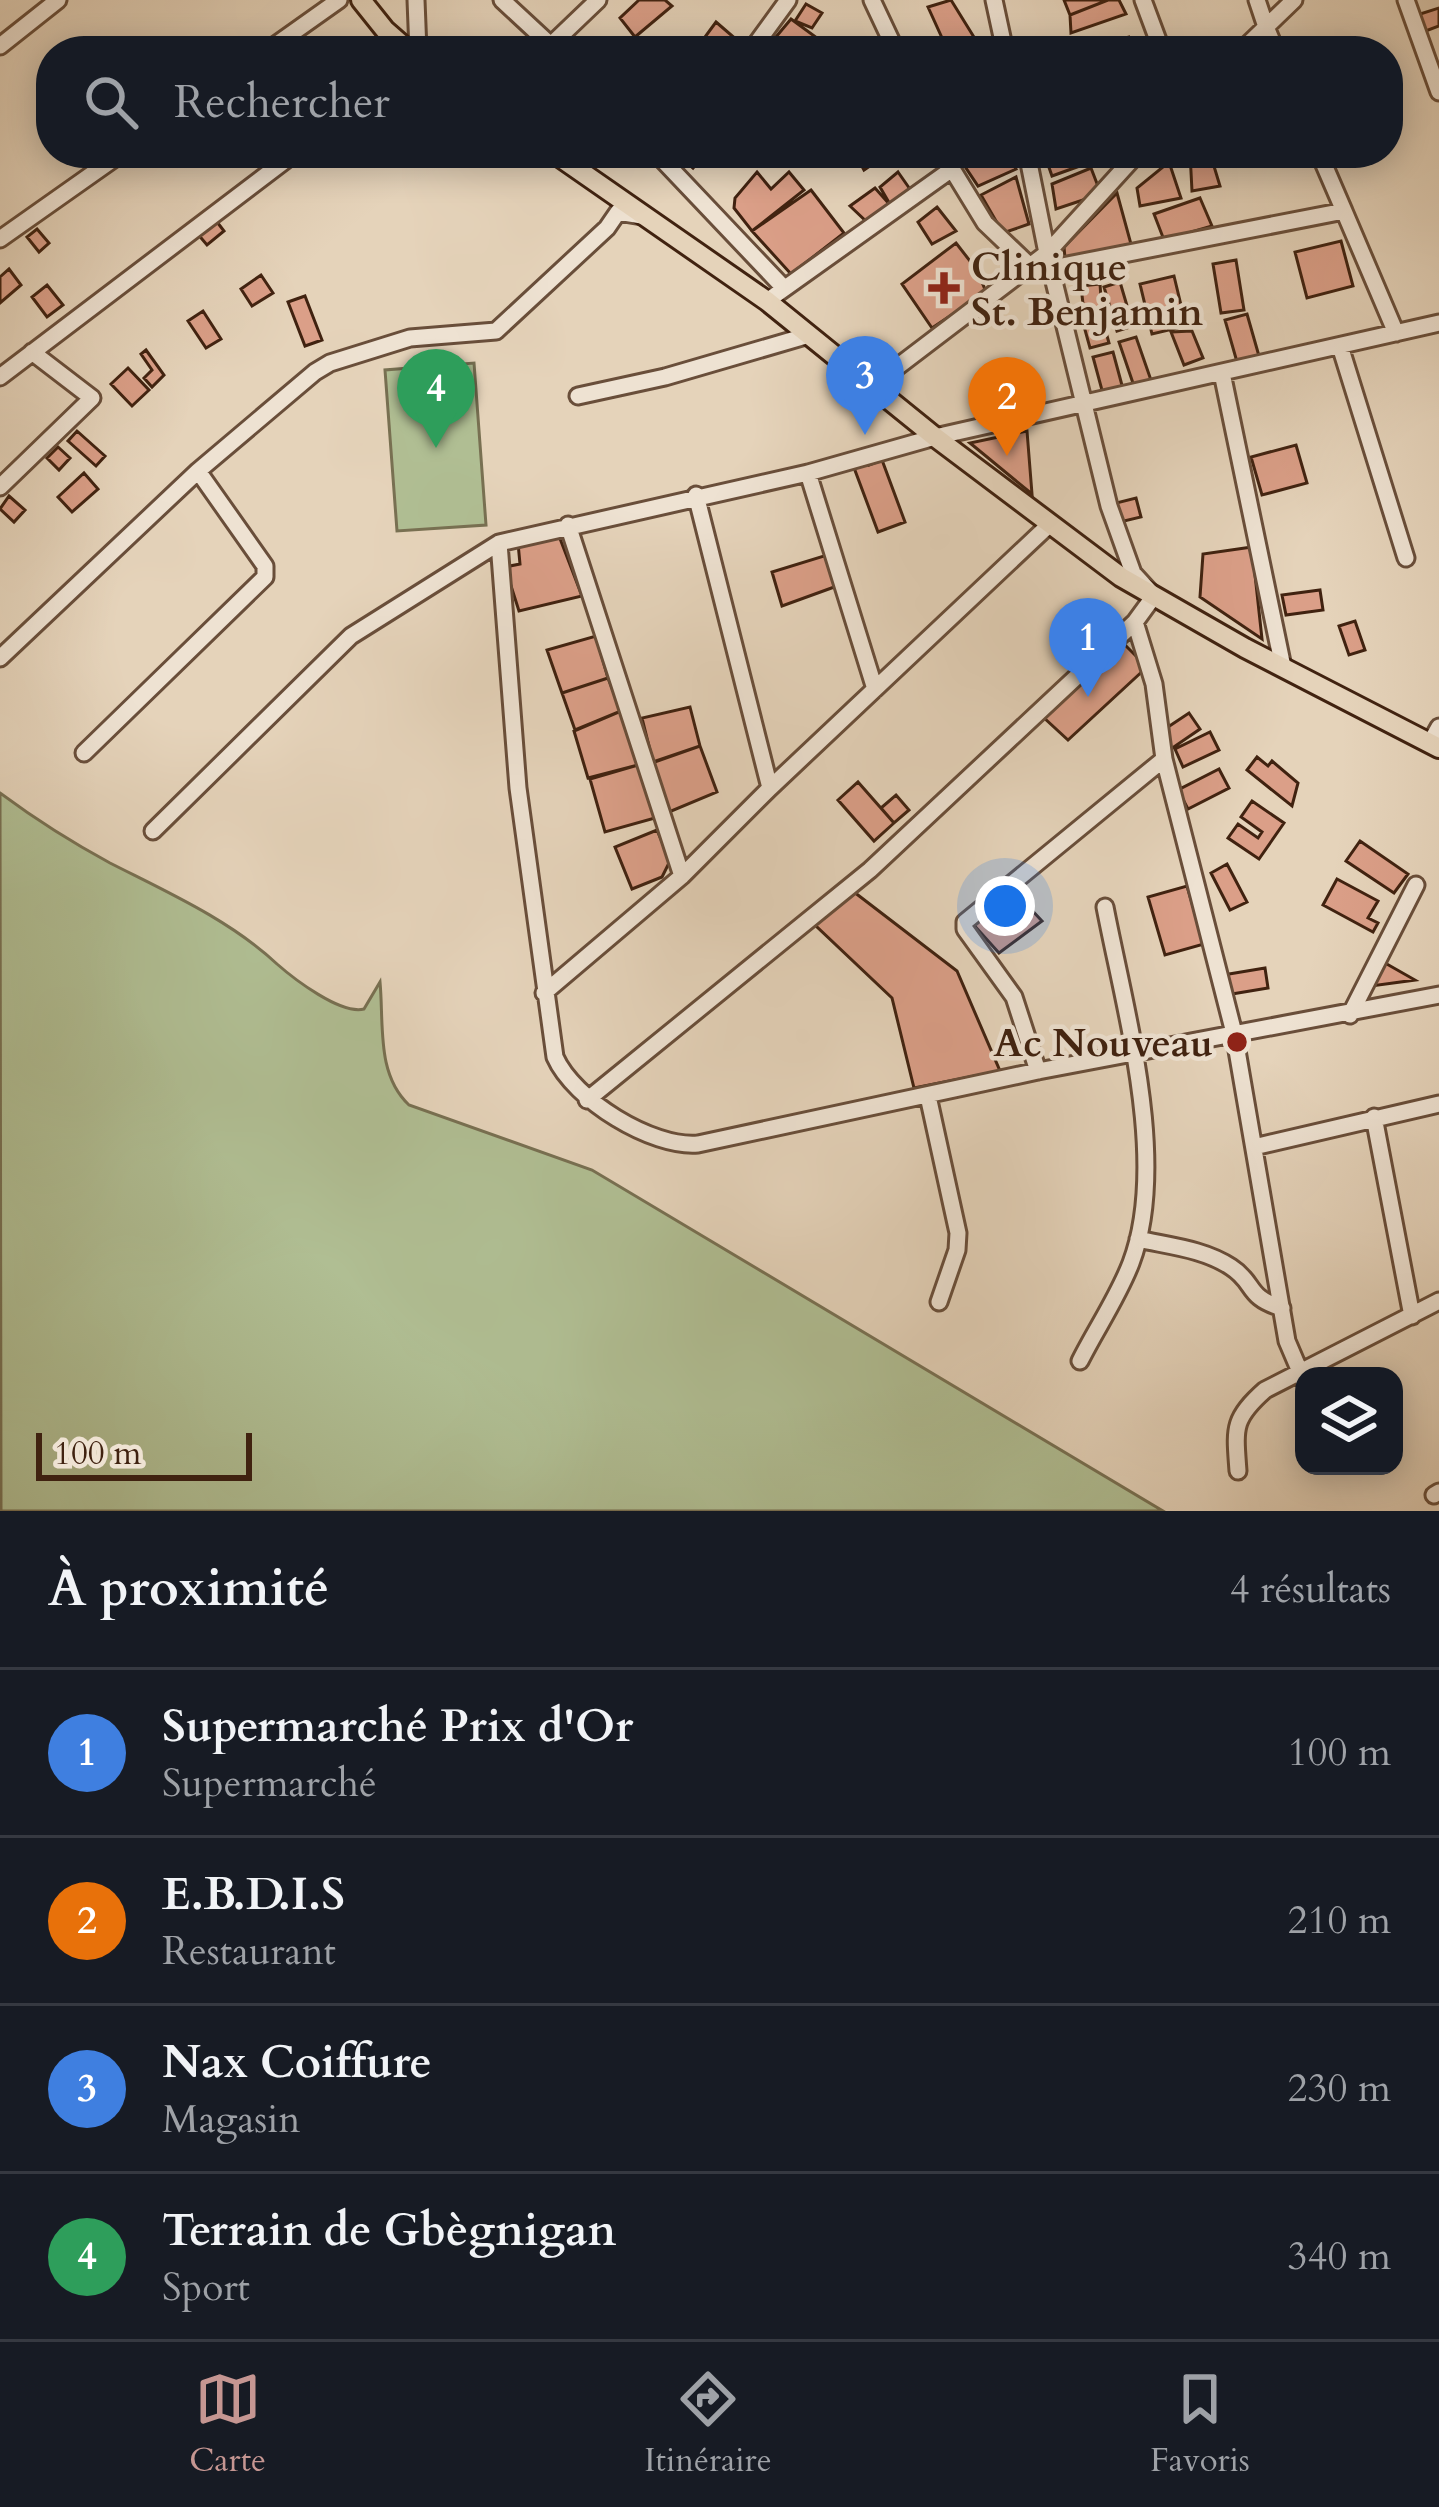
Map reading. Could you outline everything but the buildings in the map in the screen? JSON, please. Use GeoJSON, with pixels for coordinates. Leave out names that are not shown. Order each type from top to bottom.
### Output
{"type":"FeatureCollection","features":[{"type":"Feature","properties":{"kind":"main road"},"geometry":{"type":"LineString","coordinates":[[361,0],[395,36]]}},
{"type":"Feature","properties":{"kind":"main road"},"geometry":{"type":"LineString","coordinates":[[575,168],[767,302],[935,437],[1154,596],[1283,667],[1436,739]]}},
{"type":"Feature","properties":{"kind":"street"},"geometry":{"type":"LineString","coordinates":[[0,46],[58,0]]}},
{"type":"Feature","properties":{"kind":"street"},"geometry":{"type":"LineString","coordinates":[[287,36],[338,0]]}},
{"type":"Feature","properties":{"kind":"street"},"geometry":{"type":"LineString","coordinates":[[416,0],[417,36]]}},
{"type":"Feature","properties":{"kind":"street"},"geometry":{"type":"LineString","coordinates":[[502,0],[541,36]]}},
{"type":"Feature","properties":{"kind":"street"},"geometry":{"type":"LineString","coordinates":[[565,36],[598,0]]}},
{"type":"Feature","properties":{"kind":"street"},"geometry":{"type":"LineString","coordinates":[[763,36],[788,0]]}},
{"type":"Feature","properties":{"kind":"street"},"geometry":{"type":"LineString","coordinates":[[872,0],[889,36]]}},
{"type":"Feature","properties":{"kind":"street"},"geometry":{"type":"LineString","coordinates":[[994,0],[1002,36]]}},
{"type":"Feature","properties":{"kind":"street"},"geometry":{"type":"LineString","coordinates":[[1143,0],[1156,36]]}},
{"type":"Feature","properties":{"kind":"street"},"geometry":{"type":"LineString","coordinates":[[1257,0],[1270,36]]}},
{"type":"Feature","properties":{"kind":"street"},"geometry":{"type":"LineString","coordinates":[[1256,36],[1294,0]]}},
{"type":"Feature","properties":{"kind":"street"},"geometry":{"type":"LineString","coordinates":[[1406,0],[1439,92]]}},
{"type":"Feature","properties":{"kind":"street"},"geometry":{"type":"LineString","coordinates":[[0,239],[101,168]]}},
{"type":"Feature","properties":{"kind":"street"},"geometry":{"type":"LineString","coordinates":[[0,377],[275,168]]}},
{"type":"Feature","properties":{"kind":"street"},"geometry":{"type":"LineString","coordinates":[[677,168],[784,288]]}},
{"type":"Feature","properties":{"kind":"street"},"geometry":{"type":"LineString","coordinates":[[767,302],[939,168]]}},
{"type":"Feature","properties":{"kind":"street"},"geometry":{"type":"LineString","coordinates":[[952,168],[985,223],[1030,266]]}},
{"type":"Feature","properties":{"kind":"street"},"geometry":{"type":"LineString","coordinates":[[587,1100],[870,870],[1135,622],[1154,596],[1132,573],[1109,506],[1030,168]]}},
{"type":"Feature","properties":{"kind":"street"},"geometry":{"type":"LineString","coordinates":[[1049,261],[1126,168]]}},
{"type":"Feature","properties":{"kind":"street"},"geometry":{"type":"LineString","coordinates":[[1325,168],[1396,333]]}},
{"type":"Feature","properties":{"kind":"street"},"geometry":{"type":"LineString","coordinates":[[872,387],[1030,266],[1344,211]]}},
{"type":"Feature","properties":{"kind":"street"},"geometry":{"type":"LineString","coordinates":[[0,658],[198,472],[330,363],[410,338],[496,332],[607,228],[618,212],[642,216]]}},
{"type":"Feature","properties":{"kind":"street"},"geometry":{"type":"LineString","coordinates":[[154,831],[351,636],[499,543],[808,472],[935,437],[1439,323]]}},
{"type":"Feature","properties":{"kind":"street"},"geometry":{"type":"LineString","coordinates":[[578,396],[665,377],[809,335]]}},
{"type":"Feature","properties":{"kind":"street"},"geometry":{"type":"LineString","coordinates":[[1340,346],[1406,558]]}},
{"type":"Feature","properties":{"kind":"street"},"geometry":{"type":"LineString","coordinates":[[0,487],[92,398],[32,352]]}},
{"type":"Feature","properties":{"kind":"street"},"geometry":{"type":"LineString","coordinates":[[1222,373],[1283,667]]}},
{"type":"Feature","properties":{"kind":"street"},"geometry":{"type":"LineString","coordinates":[[84,753],[265,577],[265,566],[198,472]]}},
{"type":"Feature","properties":{"kind":"street"},"geometry":{"type":"LineString","coordinates":[[808,472],[874,689]]}},
{"type":"Feature","properties":{"kind":"street"},"geometry":{"type":"LineString","coordinates":[[696,496],[770,788]]}},
{"type":"Feature","properties":{"kind":"street"},"geometry":{"type":"LineString","coordinates":[[544,992],[682,876],[1050,524]]}},
{"type":"Feature","properties":{"kind":"street"},"geometry":{"type":"LineString","coordinates":[[568,525],[682,876]]}},
{"type":"Feature","properties":{"kind":"street"},"geometry":{"type":"LineString","coordinates":[[499,543],[518,788],[555,1058],[563,1076],[587,1100],[670,1144],[1439,995]]}},
{"type":"Feature","properties":{"kind":"street"},"geometry":{"type":"LineString","coordinates":[[1135,622],[1154,684],[1165,758],[1234,1033],[1282,1308],[1298,1367]]}},
{"type":"Feature","properties":{"kind":"street"},"geometry":{"type":"LineString","coordinates":[[1038,1071],[1014,997],[964,922],[1165,758]]}},
{"type":"Feature","properties":{"kind":"street"},"geometry":{"type":"LineString","coordinates":[[1350,1015],[1416,885]]}},
{"type":"Feature","properties":{"kind":"street"},"geometry":{"type":"LineString","coordinates":[[1080,1361],[1131,1263],[1148,1179],[1134,1055],[1105,907]]}},
{"type":"Feature","properties":{"kind":"street"},"geometry":{"type":"LineString","coordinates":[[928,1096],[958,1233],[939,1302]]}},
{"type":"Feature","properties":{"kind":"street"},"geometry":{"type":"LineString","coordinates":[[1254,1147],[1439,1104]]}},
{"type":"Feature","properties":{"kind":"street"},"geometry":{"type":"LineString","coordinates":[[1374,1117],[1412,1316]]}},
{"type":"Feature","properties":{"kind":"street"},"geometry":{"type":"LineString","coordinates":[[1138,1239],[1218,1260],[1242,1275],[1255,1297],[1282,1308]]}},
{"type":"Feature","properties":{"kind":"street"},"geometry":{"type":"LineString","coordinates":[[1318,1367],[1439,1301]]}},
{"type":"Feature","properties":{"kind":"street"},"geometry":{"type":"LineString","coordinates":[[1238,1471],[1234,1427],[1245,1407],[1265,1390],[1295,1378]]}},
{"type":"Feature","properties":{"kind":"green space"},"geometry":{"type":"Polygon","coordinates":[[[474,363],[486,525],[397,531],[385,370],[474,363]]]}},
{"type":"Feature","properties":{"kind":"green space"},"geometry":{"type":"Polygon","coordinates":[[[0,793],[81,847],[219,920],[295,978],[343,1007],[364,1009],[380,982],[386,1064],[398,1093],[409,1105],[592,1170],[1163,1511],[1,1511],[0,793]]]}},
{"type":"Feature","properties":{"kind":"place","name":"Clinique St. Benjamin"},"geometry":{"type":"Point","coordinates":[944,288]}},
{"type":"Feature","properties":{"kind":"place","name":"Nax Coiffure"},"geometry":{"type":"Point","coordinates":[865,435]}},
{"type":"Feature","properties":{"kind":"place","name":"Terrain de Gbègnigan"},"geometry":{"type":"Point","coordinates":[436,448]}},
{"type":"Feature","properties":{"kind":"place","name":"E.B.D.I.S"},"geometry":{"type":"Point","coordinates":[1007,456]}},
{"type":"Feature","properties":{"kind":"place","name":"Supermarché Prix d'Or"},"geometry":{"type":"Point","coordinates":[1088,697]}},
{"type":"Feature","properties":{"kind":"place","name":"Ac Nouveau"},"geometry":{"type":"Point","coordinates":[1237,1042]}}]}
